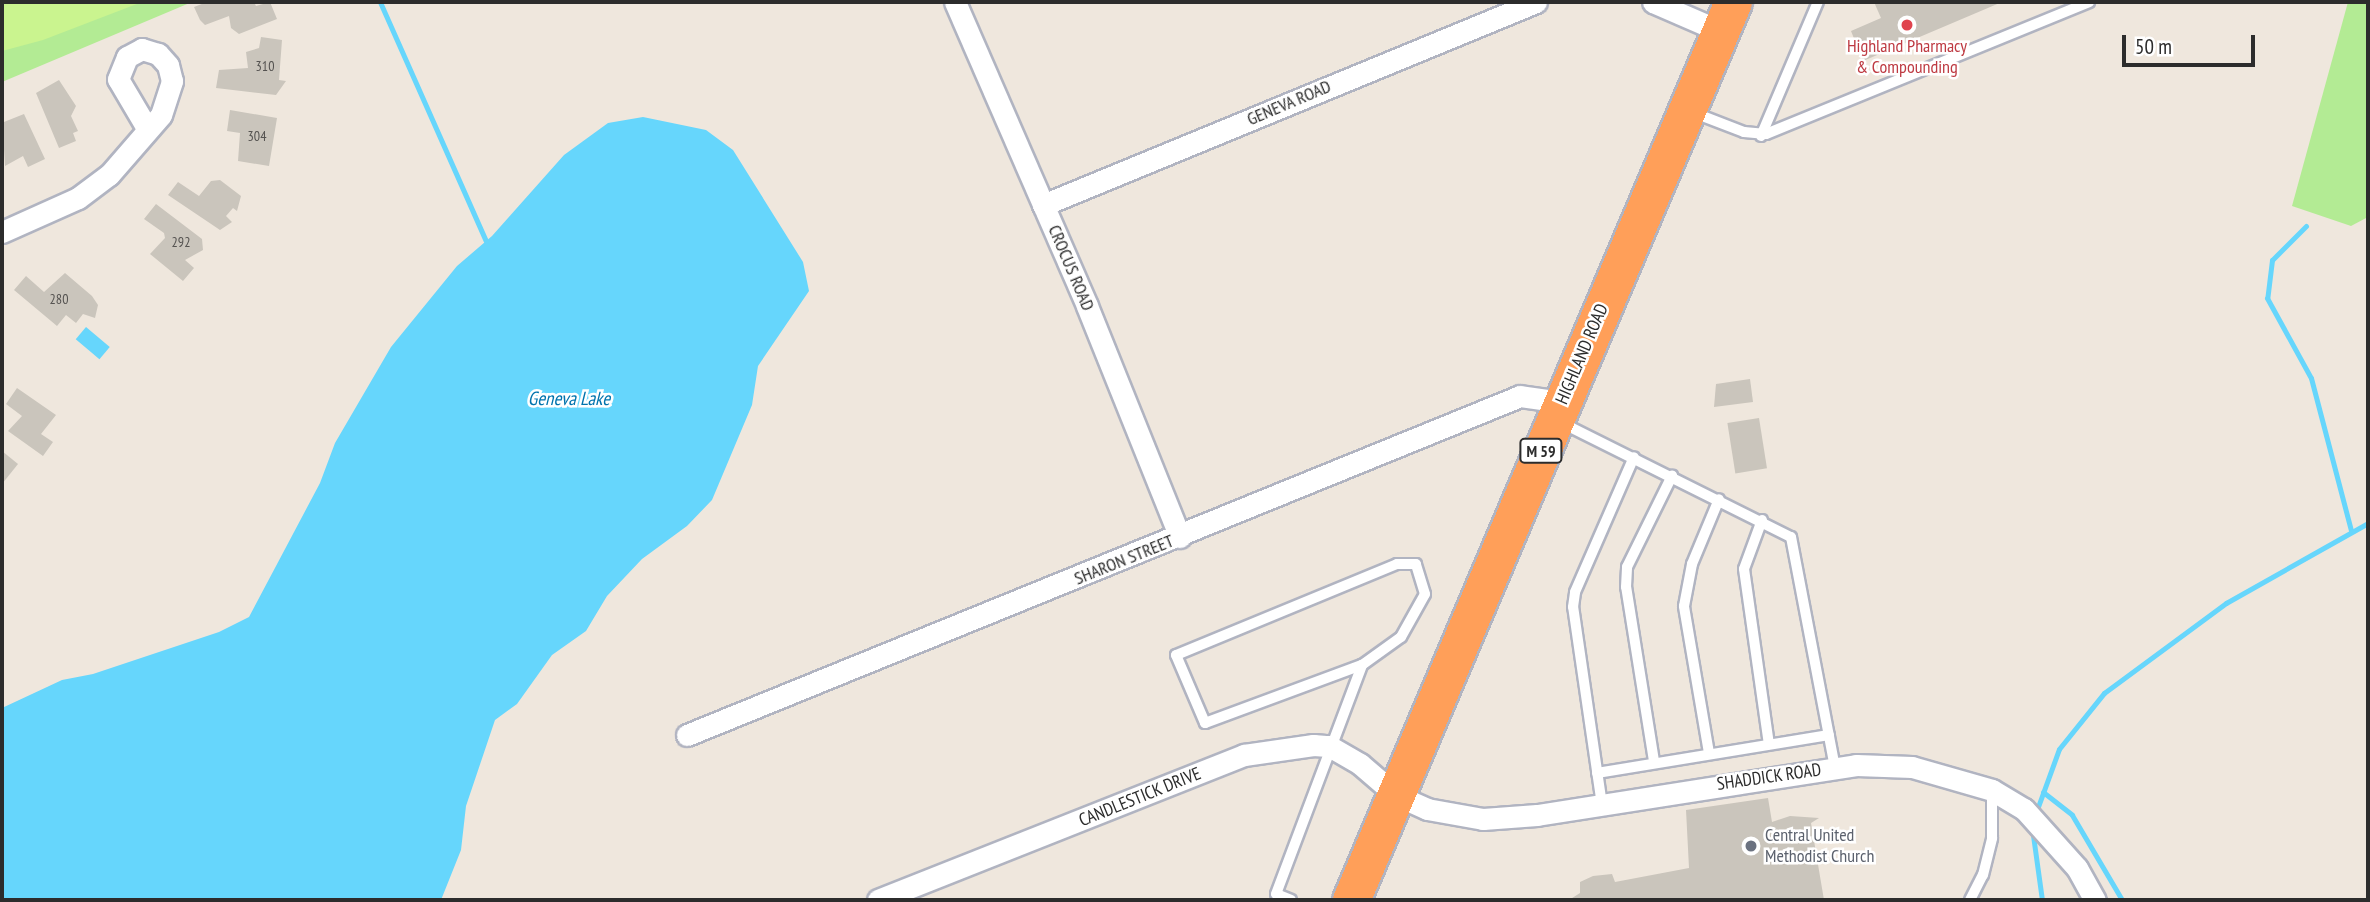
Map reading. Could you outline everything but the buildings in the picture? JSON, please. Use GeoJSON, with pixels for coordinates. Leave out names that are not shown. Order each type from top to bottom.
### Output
{"type":"FeatureCollection","features":[{"type":"Feature","properties":{"kind":"highway","name":"HIGHLAND ROAD"},"geometry":{"type":"LineString","coordinates":[[1351,900],[1726,16]]}},
{"type":"Feature","properties":{"kind":"street","name":"CROCUS ROAD"},"geometry":{"type":"LineString","coordinates":[[955,2],[1043,205],[1180,537]]}},
{"type":"Feature","properties":{"kind":"street","name":"GENEVA ROAD"},"geometry":{"type":"LineString","coordinates":[[1043,205],[1536,2]]}},
{"type":"Feature","properties":{"kind":"street"},"geometry":{"type":"LineString","coordinates":[[1653,2],[1726,16]]}},
{"type":"Feature","properties":{"kind":"street"},"geometry":{"type":"LineString","coordinates":[[2,232],[78,198],[109,175],[148,128]]}},
{"type":"Feature","properties":{"kind":"street","name":"SHARON STREET"},"geometry":{"type":"LineString","coordinates":[[687,735],[1180,537],[1520,396],[1558,410]]}},
{"type":"Feature","properties":{"kind":"street"},"geometry":{"type":"LineString","coordinates":[[1329,746],[1360,764],[1396,795]]}},
{"type":"Feature","properties":{"kind":"street","name":"CANDLESTICK DRIVE"},"geometry":{"type":"LineString","coordinates":[[878,900],[1244,755],[1280,748],[1329,746]]}},
{"type":"Feature","properties":{"kind":"street","name":"SHADDICK ROAD"},"geometry":{"type":"LineString","coordinates":[[1396,795],[1444,815],[1483,819],[1602,804],[1835,768],[1912,767],[1992,790],[2024,809],[2048,832],[2095,900]]}},
{"type":"Feature","properties":{"kind":"lane"},"geometry":{"type":"LineString","coordinates":[[1761,135],[1818,2]]}},
{"type":"Feature","properties":{"kind":"lane"},"geometry":{"type":"LineString","coordinates":[[1686,110],[1761,135],[2089,2]]}},
{"type":"Feature","properties":{"kind":"lane"},"geometry":{"type":"LineString","coordinates":[[1558,410],[1634,457],[1791,537],[1798,556],[1835,768]]}},
{"type":"Feature","properties":{"kind":"lane"},"geometry":{"type":"LineString","coordinates":[[1602,804],[1575,592],[1634,457]]}},
{"type":"Feature","properties":{"kind":"lane"},"geometry":{"type":"LineString","coordinates":[[1654,761],[1626,587],[1627,567],[1672,476]]}},
{"type":"Feature","properties":{"kind":"lane"},"geometry":{"type":"LineString","coordinates":[[1709,753],[1684,606],[1692,564],[1719,499]]}},
{"type":"Feature","properties":{"kind":"lane"},"geometry":{"type":"LineString","coordinates":[[1762,520],[1744,569],[1769,744]]}},
{"type":"Feature","properties":{"kind":"lane"},"geometry":{"type":"LineString","coordinates":[[1291,900],[1276,894],[1329,746],[1362,664],[1401,637],[1425,594],[1416,564],[1397,564],[1176,655],[1205,723],[1362,664]]}},
{"type":"Feature","properties":{"kind":"lane"},"geometry":{"type":"LineString","coordinates":[[1597,773],[1654,761],[1829,735]]}},
{"type":"Feature","properties":{"kind":"lane"},"geometry":{"type":"LineString","coordinates":[[1970,900],[1983,875],[1992,838],[1992,790]]}},
{"type":"Feature","properties":{"kind":"green space"},"geometry":{"type":"Polygon","coordinates":[[[2,2],[192,2],[2,82],[2,2]]]}},
{"type":"Feature","properties":{"kind":"green space"},"geometry":{"type":"Polygon","coordinates":[[[2,2],[142,2],[43,40],[2,51],[2,2]]]}},
{"type":"Feature","properties":{"kind":"green space"},"geometry":{"type":"Polygon","coordinates":[[[2348,2],[2368,2],[2368,217],[2351,226],[2292,206],[2348,2]]]}},
{"type":"Feature","properties":{"kind":"water","name":"Geneva Lake"},"geometry":{"type":"Polygon","coordinates":[[[643,117],[706,130],[733,150],[803,262],[809,291],[758,366],[752,405],[712,500],[687,526],[642,559],[607,596],[586,631],[552,655],[517,704],[495,720],[466,806],[461,850],[441,900],[2,900],[2,708],[62,680],[93,674],[219,632],[249,617],[320,483],[335,443],[391,347],[457,266],[492,236],[564,155],[608,123],[643,117]]]}},
{"type":"Feature","properties":{"kind":"water"},"geometry":{"type":"Polygon","coordinates":[[[86,327],[110,347],[99,359],[76,339],[86,327]]]}},
{"type":"Feature","properties":{"kind":"waterway"},"geometry":{"type":"LineString","coordinates":[[380,2],[486,241]]}},
{"type":"Feature","properties":{"kind":"waterway"},"geometry":{"type":"LineString","coordinates":[[2306,226],[2272,260],[2267,298],[2311,378],[2351,530]]}},
{"type":"Feature","properties":{"kind":"waterway"},"geometry":{"type":"LineString","coordinates":[[2035,815],[2059,749],[2104,693],[2226,603],[2368,523]]}},
{"type":"Feature","properties":{"kind":"waterway"},"geometry":{"type":"LineString","coordinates":[[2043,792],[2072,815],[2122,900]]}},
{"type":"Feature","properties":{"kind":"waterway"},"geometry":{"type":"LineString","coordinates":[[2032,828],[2042,900]]}},
{"type":"Feature","properties":{"kind":"place","name":"Highland Pharmacy & Compounding"},"geometry":{"type":"Point","coordinates":[1907,25]}},
{"type":"Feature","properties":{"kind":"place","name":"Central United Methodist Church"},"geometry":{"type":"Point","coordinates":[1751,846]}}]}
